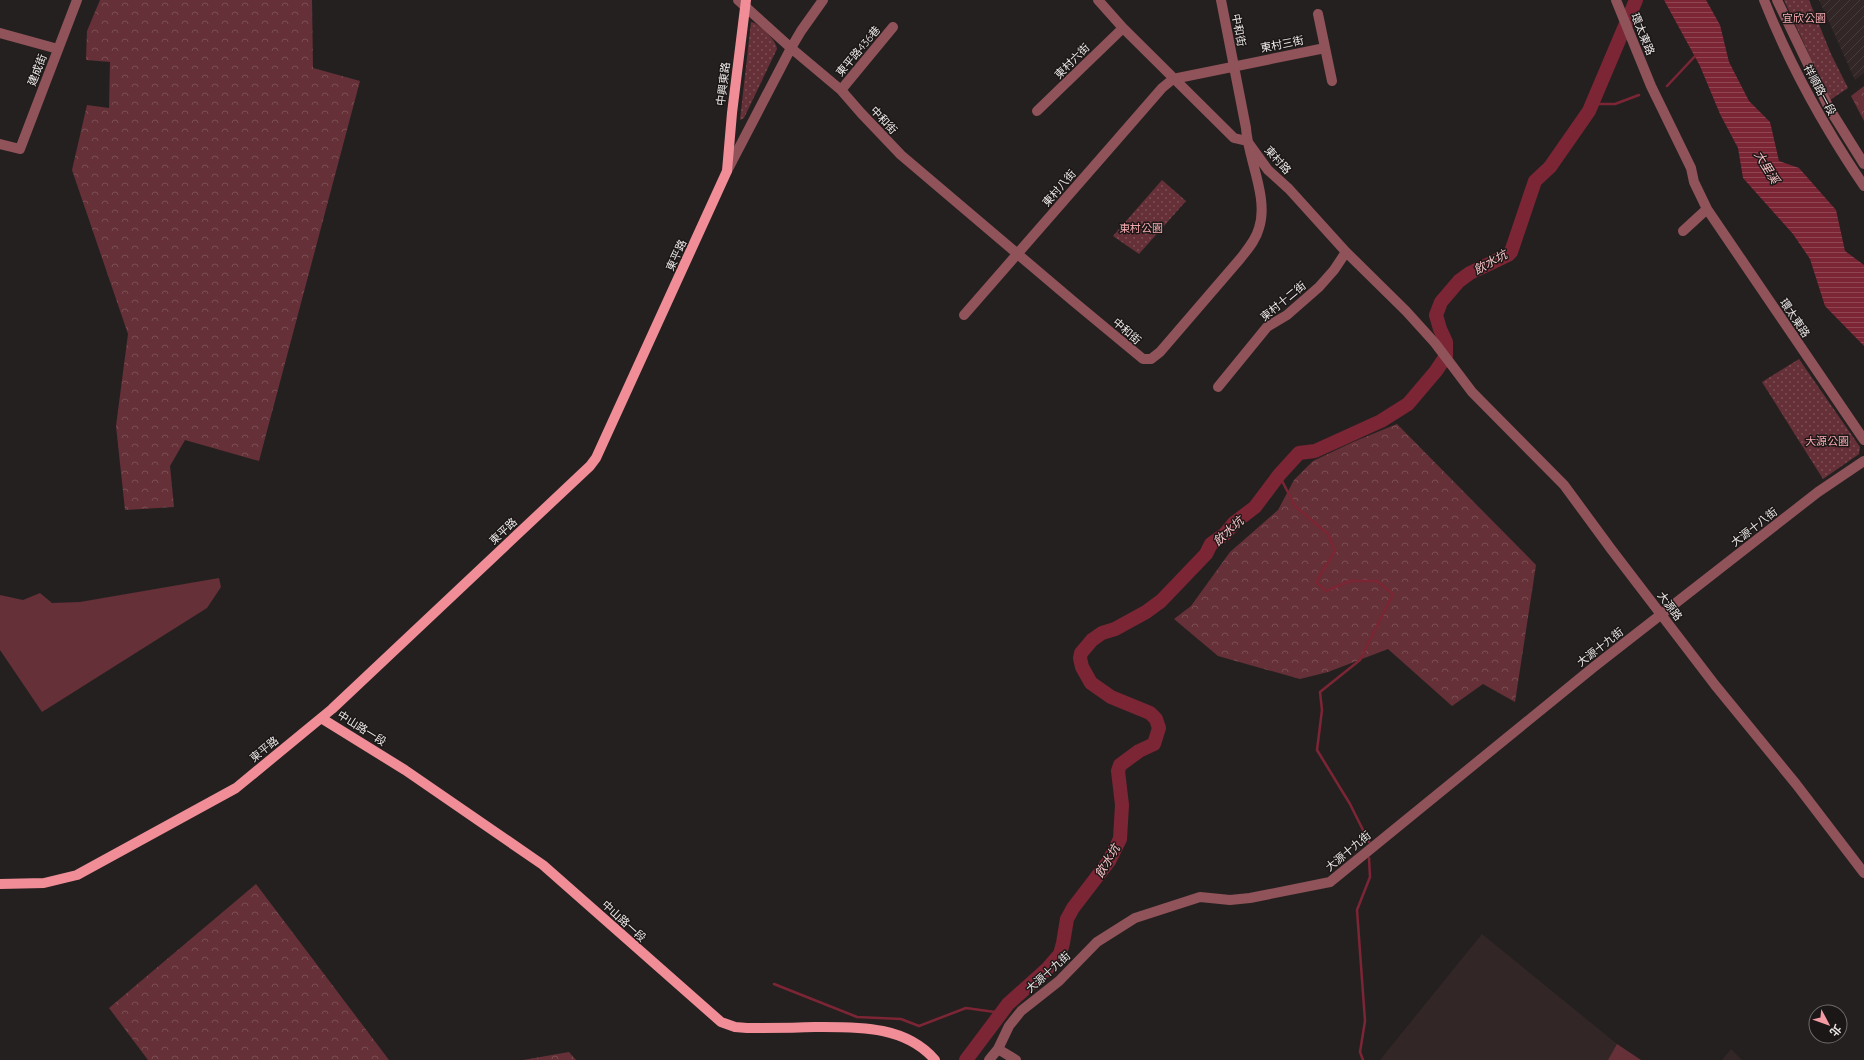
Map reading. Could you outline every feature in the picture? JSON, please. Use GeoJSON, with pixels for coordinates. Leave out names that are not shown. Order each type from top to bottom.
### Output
{"type":"FeatureCollection","features":[{"type":"Feature","properties":{"kind":"main road","name":"中興東路"},"geometry":{"type":"LineString","coordinates":[[727,171],[743,2]]}},
{"type":"Feature","properties":{"kind":"main road","name":"東平路"},"geometry":{"type":"LineString","coordinates":[[0,884],[44,882],[76,875],[229,792],[321,718],[582,474],[596,458],[727,171]]}},
{"type":"Feature","properties":{"kind":"main road","name":"中山路一段"},"geometry":{"type":"LineString","coordinates":[[321,718],[406,770],[543,865],[721,1022],[735,1027],[747,1028],[841,1027],[881,1030],[908,1039],[935,1060]]}},
{"type":"Feature","properties":{"kind":"street","name":"建成街"},"geometry":{"type":"LineString","coordinates":[[0,144],[20,149],[77,0]]}},
{"type":"Feature","properties":{"kind":"street","name":"東平路"},"geometry":{"type":"LineString","coordinates":[[727,171],[791,48],[823,0]]}},
{"type":"Feature","properties":{"kind":"street"},"geometry":{"type":"LineString","coordinates":[[1098,0],[1123,28],[1234,138],[1247,141]]}},
{"type":"Feature","properties":{"kind":"street","name":"中和街"},"geometry":{"type":"LineString","coordinates":[[743,2],[791,48],[841,90],[895,150],[1136,354],[1143,359],[1151,359],[1160,352],[1240,259],[1252,243],[1259,228],[1262,208],[1247,141],[1221,0]]}},
{"type":"Feature","properties":{"kind":"street","name":"環太東路"},"geometry":{"type":"LineString","coordinates":[[1616,0],[1651,86],[1690,168],[1694,182],[1707,208],[1864,440]]}},
{"type":"Feature","properties":{"kind":"street","name":"祥順路一段"},"geometry":{"type":"LineString","coordinates":[[1764,0],[1818,115],[1864,186]]}},
{"type":"Feature","properties":{"kind":"street","name":"祥順路一段"},"geometry":{"type":"LineString","coordinates":[[1777,0],[1829,108],[1864,164]]}},
{"type":"Feature","properties":{"kind":"street"},"geometry":{"type":"LineString","coordinates":[[1318,14],[1332,81]]}},
{"type":"Feature","properties":{"kind":"street","name":"東平路436巷"},"geometry":{"type":"LineString","coordinates":[[841,90],[893,27]]}},
{"type":"Feature","properties":{"kind":"street","name":"東村六街"},"geometry":{"type":"LineString","coordinates":[[1037,110],[1123,28]]}},
{"type":"Feature","properties":{"kind":"street"},"geometry":{"type":"LineString","coordinates":[[0,33],[58,49]]}},
{"type":"Feature","properties":{"kind":"street","name":"東村三街"},"geometry":{"type":"LineString","coordinates":[[1173,78],[1325,48]]}},
{"type":"Feature","properties":{"kind":"street","name":"東村八街"},"geometry":{"type":"LineString","coordinates":[[964,315],[1162,88],[1173,78]]}},
{"type":"Feature","properties":{"kind":"street","name":"東村路"},"geometry":{"type":"LineString","coordinates":[[1247,141],[1268,170],[1289,189],[1346,252],[1406,310],[1435,344]]}},
{"type":"Feature","properties":{"kind":"street"},"geometry":{"type":"LineString","coordinates":[[1684,231],[1707,208]]}},
{"type":"Feature","properties":{"kind":"street","name":"東村十二街"},"geometry":{"type":"LineString","coordinates":[[1218,387],[1268,327],[1287,315],[1319,287],[1334,270],[1346,252]]}},
{"type":"Feature","properties":{"kind":"street","name":"大源路"},"geometry":{"type":"LineString","coordinates":[[1435,344],[1472,392],[1564,485],[1611,549],[1743,720],[1796,784],[1864,872]]}},
{"type":"Feature","properties":{"kind":"street","name":"大源十八街"},"geometry":{"type":"LineString","coordinates":[[1662,614],[1818,492],[1864,461]]}},
{"type":"Feature","properties":{"kind":"street","name":"大源十九街"},"geometry":{"type":"LineString","coordinates":[[989,1060],[998,1049],[1009,1026],[1021,1011],[1059,981],[1097,942],[1135,918],[1200,896],[1230,900],[1250,898],[1330,882],[1594,666],[1662,614]]}},
{"type":"Feature","properties":{"kind":"street"},"geometry":{"type":"LineString","coordinates":[[998,1049],[1016,1060]]}},
{"type":"Feature","properties":{"kind":"shaded area"},"geometry":{"type":"Polygon","coordinates":[[[1819,0],[1864,0],[1864,73],[1855,80],[1819,0]]]}},
{"type":"Feature","properties":{"kind":"shaded area"},"geometry":{"type":"Polygon","coordinates":[[[1482,934],[1617,1044],[1641,1060],[1380,1060],[1482,934]]]}},
{"type":"Feature","properties":{"kind":"shaded area"},"geometry":{"type":"Polygon","coordinates":[[[1731,1049],[1742,1060],[1722,1060],[1731,1049]]]}},
{"type":"Feature","properties":{"kind":"green space"},"geometry":{"type":"Polygon","coordinates":[[[100,0],[312,0],[313,68],[360,81],[259,461],[185,440],[170,466],[174,507],[125,510],[116,426],[128,334],[72,170],[87,105],[109,108],[110,62],[86,60],[87,31],[100,0]]]}},
{"type":"Feature","properties":{"kind":"green space","name":"宜欣公園"},"geometry":{"type":"Polygon","coordinates":[[[1784,0],[1809,0],[1831,54],[1848,88],[1830,100],[1784,0]]]}},
{"type":"Feature","properties":{"kind":"green space"},"geometry":{"type":"Polygon","coordinates":[[[751,22],[767,33],[777,49],[744,118],[740,120],[751,22]]]}},
{"type":"Feature","properties":{"kind":"green space"},"geometry":{"type":"Polygon","coordinates":[[[1864,86],[1864,121],[1851,96],[1864,86]]]}},
{"type":"Feature","properties":{"kind":"green space","name":"東村公園"},"geometry":{"type":"Polygon","coordinates":[[[1162,180],[1186,201],[1139,254],[1113,236],[1162,180]]]}},
{"type":"Feature","properties":{"kind":"green space","name":"大源公園"},"geometry":{"type":"Polygon","coordinates":[[[1799,359],[1860,447],[1859,454],[1823,479],[1762,382],[1799,359]]]}},
{"type":"Feature","properties":{"kind":"green space"},"geometry":{"type":"Polygon","coordinates":[[[1397,424],[1536,565],[1515,702],[1483,684],[1452,706],[1388,649],[1328,672],[1300,679],[1218,656],[1174,619],[1191,606],[1230,552],[1278,510],[1294,480],[1313,461],[1353,442],[1397,424]]]}},
{"type":"Feature","properties":{"kind":"green space"},"geometry":{"type":"Polygon","coordinates":[[[219,578],[221,587],[207,608],[42,712],[0,650],[0,595],[23,600],[40,593],[52,603],[80,602],[219,578]]]}},
{"type":"Feature","properties":{"kind":"green space"},"geometry":{"type":"Polygon","coordinates":[[[256,884],[389,1060],[148,1060],[109,1008],[256,884]]]}},
{"type":"Feature","properties":{"kind":"green space"},"geometry":{"type":"Polygon","coordinates":[[[1617,1044],[1641,1060],[1608,1060],[1617,1044]]]}},
{"type":"Feature","properties":{"kind":"green space"},"geometry":{"type":"Polygon","coordinates":[[[569,1052],[576,1060],[523,1060],[569,1052]]]}},
{"type":"Feature","properties":{"kind":"water","name":"大里溪"},"geometry":{"type":"Polygon","coordinates":[[[1664,0],[1706,0],[1720,25],[1729,62],[1749,101],[1770,122],[1779,161],[1799,168],[1836,210],[1845,251],[1864,265],[1864,346],[1825,306],[1810,259],[1793,234],[1743,178],[1738,148],[1720,114],[1700,66],[1664,0]]]}},
{"type":"Feature","properties":{"kind":"waterway","name":"飲水坑"},"geometry":{"type":"LineString","coordinates":[[966,1060],[1008,1004],[1047,969],[1060,954],[1067,919],[1073,908],[1109,861],[1120,839],[1122,805],[1118,771],[1120,765],[1139,751],[1154,744],[1159,728],[1156,719],[1150,713],[1111,697],[1091,683],[1082,667],[1080,658],[1081,653],[1092,640],[1102,633],[1115,629],[1146,612],[1161,601],[1206,554],[1211,544],[1225,534],[1234,523],[1255,507],[1279,475],[1299,453],[1315,451],[1381,421],[1408,404],[1436,371],[1446,356],[1446,342],[1436,315],[1441,302],[1459,281],[1470,273],[1508,255],[1511,252],[1535,181],[1550,167],[1589,111],[1636,0]]}},
{"type":"Feature","properties":{"kind":"waterway"},"geometry":{"type":"LineString","coordinates":[[1667,86],[1697,54]]}},
{"type":"Feature","properties":{"kind":"waterway"},"geometry":{"type":"LineString","coordinates":[[1592,104],[1615,104],[1639,95]]}},
{"type":"Feature","properties":{"kind":"waterway"},"geometry":{"type":"LineString","coordinates":[[1279,475],[1295,506],[1328,534],[1335,551],[1316,582],[1326,591],[1350,581],[1377,581],[1393,594],[1360,660],[1320,692],[1322,710],[1317,750],[1350,804],[1369,842]]}},
{"type":"Feature","properties":{"kind":"waterway"},"geometry":{"type":"LineString","coordinates":[[1363,1060],[1360,1052],[1365,1021],[1357,910],[1370,877],[1369,858]]}},
{"type":"Feature","properties":{"kind":"waterway"},"geometry":{"type":"LineString","coordinates":[[774,984],[857,1017],[901,1019],[919,1026],[966,1008],[1002,1013]]}}]}
